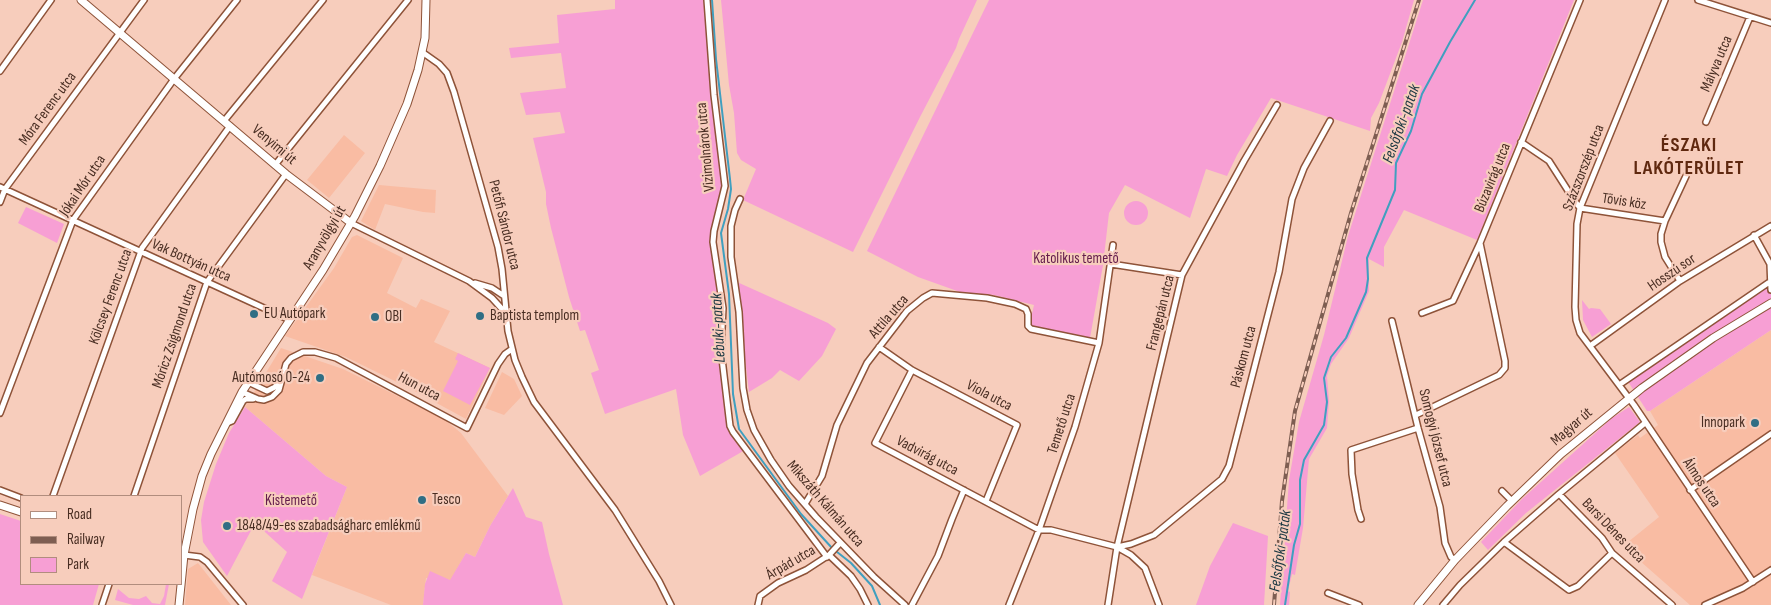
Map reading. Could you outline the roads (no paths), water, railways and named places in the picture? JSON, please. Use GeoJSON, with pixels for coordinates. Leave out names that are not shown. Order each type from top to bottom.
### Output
{"type":"FeatureCollection","features":[{"type":"Feature","properties":{"kind":"street"},"geometry":{"type":"LineString","coordinates":[[0,71],[51,0]]}},
{"type":"Feature","properties":{"kind":"street","name":"Venyimi út"},"geometry":{"type":"LineString","coordinates":[[81,0],[275,165],[350,223],[469,282],[487,293],[497,303],[507,320]]}},
{"type":"Feature","properties":{"kind":"street","name":"Móra Ferenc utca"},"geometry":{"type":"LineString","coordinates":[[0,202],[2,188],[144,0]]}},
{"type":"Feature","properties":{"kind":"street","name":"Jókai Mór utca"},"geometry":{"type":"LineString","coordinates":[[0,413],[72,220],[174,79],[237,0]]}},
{"type":"Feature","properties":{"kind":"street"},"geometry":{"type":"LineString","coordinates":[[224,121],[323,0]]}},
{"type":"Feature","properties":{"kind":"street"},"geometry":{"type":"LineString","coordinates":[[275,165],[408,0]]}},
{"type":"Feature","properties":{"kind":"street"},"geometry":{"type":"LineString","coordinates":[[422,52],[427,20],[426,0]]}},
{"type":"Feature","properties":{"kind":"street","name":"Vizimolnárok utca"},"geometry":{"type":"LineString","coordinates":[[708,0],[714,95],[725,186],[714,230],[713,242],[723,308],[721,350],[730,426],[828,556],[851,576],[868,605]]}},
{"type":"Feature","properties":{"kind":"street","name":"Búzavirág utca"},"geometry":{"type":"LineString","coordinates":[[1480,243],[1580,0]]}},
{"type":"Feature","properties":{"kind":"street","name":"Százszorszép utca"},"geometry":{"type":"LineString","coordinates":[[1629,398],[1580,333],[1576,314],[1577,224],[1580,208],[1665,0]]}},
{"type":"Feature","properties":{"kind":"street"},"geometry":{"type":"LineString","coordinates":[[1698,0],[1771,23]]}},
{"type":"Feature","properties":{"kind":"street","name":"Mályva utca"},"geometry":{"type":"LineString","coordinates":[[1706,122],[1750,17]]}},
{"type":"Feature","properties":{"kind":"street","name":"Aranyvölgyi út"},"geometry":{"type":"LineString","coordinates":[[182,568],[193,509],[202,476],[225,425],[248,382],[323,270],[350,223],[380,166],[398,126],[413,86],[422,52]]}},
{"type":"Feature","properties":{"kind":"street","name":"Petőfi Sándor utca"},"geometry":{"type":"LineString","coordinates":[[422,52],[439,64],[447,73],[452,87],[498,247],[512,349],[522,377],[534,402],[615,510],[659,581],[671,605]]}},
{"type":"Feature","properties":{"kind":"street","name":"Frangepán utca"},"geometry":{"type":"LineString","coordinates":[[1108,605],[1117,547],[1182,275],[1277,104]]}},
{"type":"Feature","properties":{"kind":"street","name":"Páskom utca"},"geometry":{"type":"LineString","coordinates":[[1117,547],[1154,535],[1222,479],[1229,466],[1279,272],[1292,199],[1304,168],[1330,121]]}},
{"type":"Feature","properties":{"kind":"street","name":"Kölcsey Ferenc utca"},"geometry":{"type":"LineString","coordinates":[[53,495],[140,252],[147,239],[230,126]]}},
{"type":"Feature","properties":{"kind":"street","name":"Tövis köz"},"geometry":{"type":"LineString","coordinates":[[1521,142],[1549,161],[1580,208],[1665,221]]}},
{"type":"Feature","properties":{"kind":"street","name":"Móricz Zsigmond utca"},"geometry":{"type":"LineString","coordinates":[[134,495],[207,282],[286,174]]}},
{"type":"Feature","properties":{"kind":"street"},"geometry":{"type":"LineString","coordinates":[[1680,281],[1664,257],[1661,234],[1686,176]]}},
{"type":"Feature","properties":{"kind":"street","name":"Vak Bottyán utca"},"geometry":{"type":"LineString","coordinates":[[2,188],[290,320]]}},
{"type":"Feature","properties":{"kind":"street","name":"Mikszáth Kálmán utca"},"geometry":{"type":"LineString","coordinates":[[740,199],[735,210],[730,239],[730,258],[739,312],[742,375],[747,410],[754,430],[789,486],[840,543],[905,605]]}},
{"type":"Feature","properties":{"kind":"street","name":"Hosszú sor"},"geometry":{"type":"LineString","coordinates":[[1590,346],[1680,281],[1771,226]]}},
{"type":"Feature","properties":{"kind":"street"},"geometry":{"type":"LineString","coordinates":[[1754,235],[1770,264],[1771,290]]}},
{"type":"Feature","properties":{"kind":"street"},"geometry":{"type":"LineString","coordinates":[[1422,314],[1453,301],[1480,243]]}},
{"type":"Feature","properties":{"kind":"street"},"geometry":{"type":"LineString","coordinates":[[1416,415],[1502,373],[1505,368],[1480,243]]}},
{"type":"Feature","properties":{"kind":"street","name":"Temető utca"},"geometry":{"type":"LineString","coordinates":[[1010,605],[1039,530],[1075,427],[1099,343],[1113,245]]}},
{"type":"Feature","properties":{"kind":"street"},"geometry":{"type":"LineString","coordinates":[[1111,264],[1182,275]]}},
{"type":"Feature","properties":{"kind":"street"},"geometry":{"type":"LineString","coordinates":[[1619,385],[1771,281]]}},
{"type":"Feature","properties":{"kind":"street","name":"Venyimi út"},"geometry":{"type":"LineString","coordinates":[[469,282],[492,288],[504,296]]}},
{"type":"Feature","properties":{"kind":"street","name":"Attila utca"},"geometry":{"type":"LineString","coordinates":[[805,504],[822,476],[837,425],[867,363],[907,311],[922,298],[932,294],[987,298],[1015,304],[1026,309],[1028,326],[1031,329],[1099,343]]}},
{"type":"Feature","properties":{"kind":"street","name":"Magyar út"},"geometry":{"type":"LineString","coordinates":[[1418,605],[1455,560],[1561,454],[1629,398],[1681,360],[1771,302]]}},
{"type":"Feature","properties":{"kind":"street","name":"Somogyi József utca"},"geometry":{"type":"LineString","coordinates":[[1392,321],[1418,428],[1440,507],[1445,543],[1455,560]]}},
{"type":"Feature","properties":{"kind":"street","name":"Viola utca"},"geometry":{"type":"LineString","coordinates":[[879,348],[912,370],[1017,425],[986,502]]}},
{"type":"Feature","properties":{"kind":"street","name":"Hun utca"},"geometry":{"type":"LineString","coordinates":[[258,399],[267,399],[275,395],[279,390],[286,364],[294,355],[309,351],[336,358],[419,400],[467,428],[498,364],[505,354],[512,349]]}},
{"type":"Feature","properties":{"kind":"street"},"geometry":{"type":"LineString","coordinates":[[256,370],[255,378],[259,388]]}},
{"type":"Feature","properties":{"kind":"street","name":"Vadvirág utca"},"geometry":{"type":"LineString","coordinates":[[912,370],[875,443],[1039,530]]}},
{"type":"Feature","properties":{"kind":"street","name":"Hun utca"},"geometry":{"type":"LineString","coordinates":[[259,388],[267,391],[272,389],[282,375]]}},
{"type":"Feature","properties":{"kind":"street"},"geometry":{"type":"LineString","coordinates":[[248,382],[259,388]]}},
{"type":"Feature","properties":{"kind":"street"},"geometry":{"type":"LineString","coordinates":[[242,392],[258,399]]}},
{"type":"Feature","properties":{"kind":"street","name":"Aranyvölgyi út"},"geometry":{"type":"LineString","coordinates":[[225,425],[232,421],[243,401],[248,398],[258,399]]}},
{"type":"Feature","properties":{"kind":"street","name":"Álmos utca"},"geometry":{"type":"LineString","coordinates":[[1629,398],[1753,582]]}},
{"type":"Feature","properties":{"kind":"street"},"geometry":{"type":"LineString","coordinates":[[1444,605],[1460,586],[1504,542],[1645,422]]}},
{"type":"Feature","properties":{"kind":"street"},"geometry":{"type":"LineString","coordinates":[[1361,519],[1354,483],[1351,450],[1418,428]]}},
{"type":"Feature","properties":{"kind":"street"},"geometry":{"type":"LineString","coordinates":[[1690,490],[1771,434]]}},
{"type":"Feature","properties":{"kind":"street"},"geometry":{"type":"LineString","coordinates":[[0,490],[20,498]]}},
{"type":"Feature","properties":{"kind":"street"},"geometry":{"type":"LineString","coordinates":[[912,605],[938,556],[964,490]]}},
{"type":"Feature","properties":{"kind":"street"},"geometry":{"type":"LineString","coordinates":[[1502,491],[1512,501]]}},
{"type":"Feature","properties":{"kind":"street","name":"Barsi Dénes utca"},"geometry":{"type":"LineString","coordinates":[[1559,494],[1602,538],[1612,553],[1672,605]]}},
{"type":"Feature","properties":{"kind":"street"},"geometry":{"type":"LineString","coordinates":[[0,505],[20,512]]}},
{"type":"Feature","properties":{"kind":"street"},"geometry":{"type":"LineString","coordinates":[[1039,530],[1051,530],[1117,547],[1131,555],[1144,568],[1159,605]]}},
{"type":"Feature","properties":{"kind":"street"},"geometry":{"type":"LineString","coordinates":[[1504,542],[1569,590],[1578,586],[1612,553]]}},
{"type":"Feature","properties":{"kind":"street","name":"Árpád utca"},"geometry":{"type":"LineString","coordinates":[[758,605],[760,596],[778,583],[806,570],[828,556],[840,543]]}},
{"type":"Feature","properties":{"kind":"street"},"geometry":{"type":"LineString","coordinates":[[183,555],[200,557],[207,562],[243,605]]}},
{"type":"Feature","properties":{"kind":"street"},"geometry":{"type":"LineString","coordinates":[[1704,605],[1743,588],[1771,570]]}},
{"type":"Feature","properties":{"kind":"street"},"geometry":{"type":"LineString","coordinates":[[102,605],[109,585]]}},
{"type":"Feature","properties":{"kind":"street","name":"Aranyvölgyi út"},"geometry":{"type":"LineString","coordinates":[[179,605],[181,585]]}},
{"type":"Feature","properties":{"kind":"street"},"geometry":{"type":"LineString","coordinates":[[1328,593],[1359,605]]}},
{"type":"Feature","properties":{"kind":"waterway","name":"Lebuki-patak"},"geometry":{"type":"LineString","coordinates":[[712,0],[716,59],[731,189],[728,209],[721,233],[729,294],[733,394],[739,429],[801,514],[832,548],[851,563],[872,586],[880,605]]}},
{"type":"Feature","properties":{"kind":"waterway","name":"Felsőfoki-patak"},"geometry":{"type":"LineString","coordinates":[[1285,605],[1294,545],[1300,524],[1300,480],[1304,460],[1324,425],[1327,402],[1324,378],[1331,357],[1346,338],[1366,292],[1368,279],[1367,258],[1395,190],[1396,163],[1411,131],[1422,94],[1475,0]]}},
{"type":"Feature","properties":{"kind":"railway"},"geometry":{"type":"LineString","coordinates":[[1274,605],[1282,501],[1295,411],[1351,213],[1419,0]]}},
{"type":"Feature","properties":{"kind":"place","name":"EU Autópark"},"geometry":{"type":"Point","coordinates":[254,314]}},
{"type":"Feature","properties":{"kind":"place","name":"Baptista templom"},"geometry":{"type":"Point","coordinates":[480,316]}},
{"type":"Feature","properties":{"kind":"place","name":"OBI"},"geometry":{"type":"Point","coordinates":[375,317]}},
{"type":"Feature","properties":{"kind":"place","name":"Autómosó 0-24"},"geometry":{"type":"Point","coordinates":[320,378]}},
{"type":"Feature","properties":{"kind":"place","name":"Innopark"},"geometry":{"type":"Point","coordinates":[1755,423]}},
{"type":"Feature","properties":{"kind":"place","name":"Tesco"},"geometry":{"type":"Point","coordinates":[422,500]}},
{"type":"Feature","properties":{"kind":"place","name":"1848/49-es szabadságharc emlékmű"},"geometry":{"type":"Point","coordinates":[227,526]}},
{"type":"Feature","properties":{"kind":"district","name":"ÉSZAKI LAKÓTERÜLET"},"geometry":{"type":"Point","coordinates":[1689,158]}},
{"type":"Feature","properties":{"kind":"park label","name":"Katolikus temető"},"geometry":{"type":"Point","coordinates":[1076,259]}},
{"type":"Feature","properties":{"kind":"park label","name":"Kistemető"},"geometry":{"type":"Point","coordinates":[291,501]}}]}
